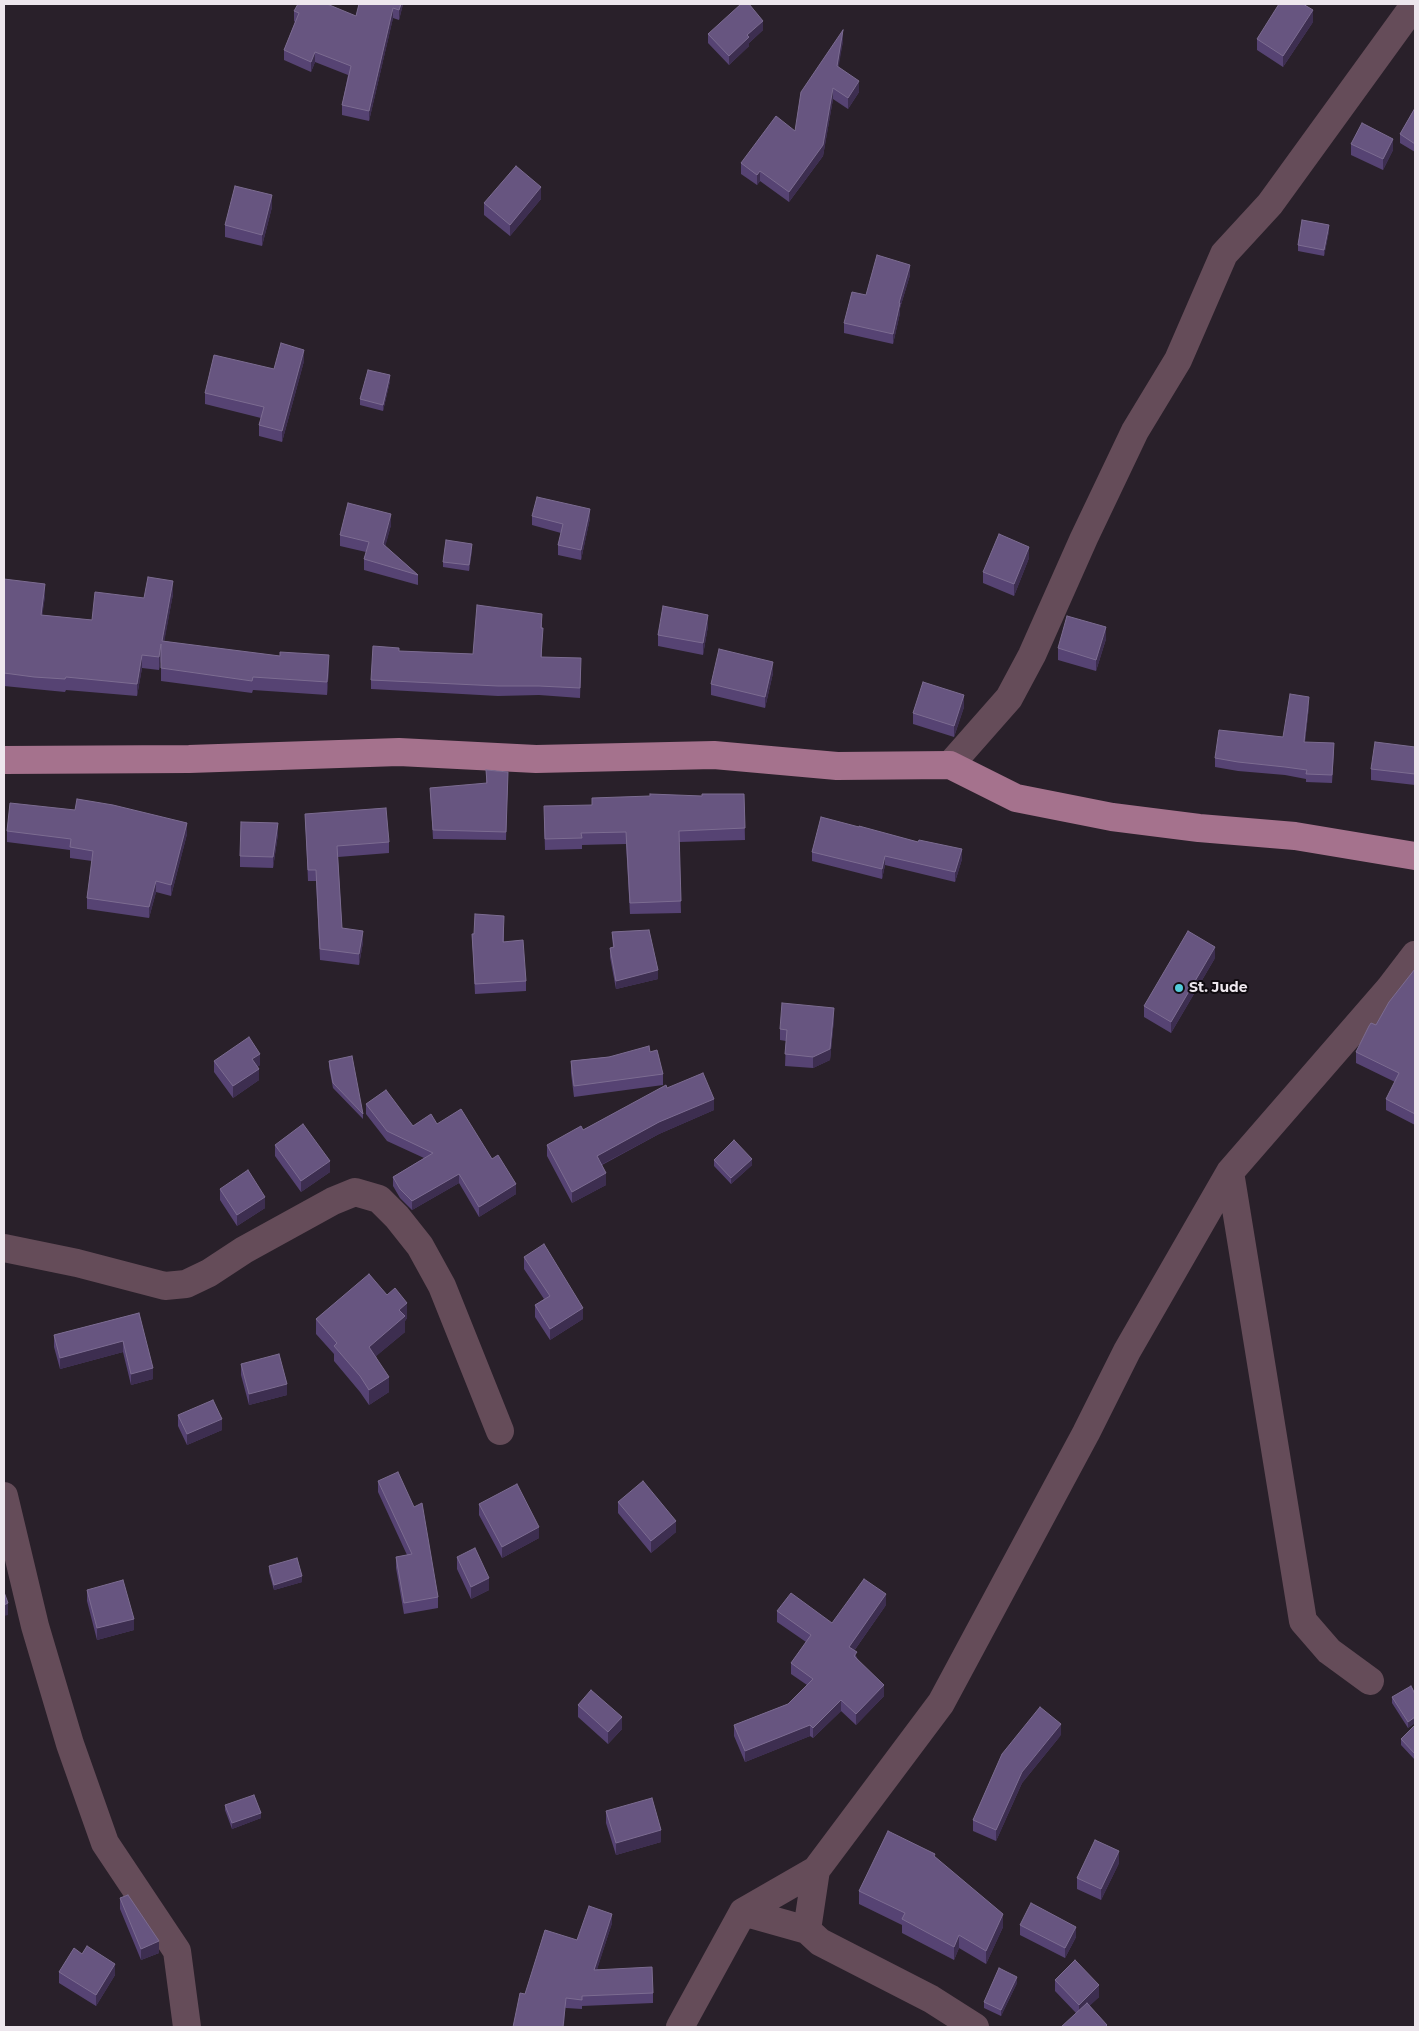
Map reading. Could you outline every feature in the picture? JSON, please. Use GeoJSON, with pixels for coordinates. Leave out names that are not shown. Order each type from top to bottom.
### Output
{"type":"FeatureCollection","features":[{"type":"Feature","properties":{"kind":"main road"},"geometry":{"type":"LineString","coordinates":[[4,760],[189,759],[399,752],[536,759],[714,754],[837,766],[950,765],[1016,798],[1112,817],[1199,828],[1295,836],[1415,856]]}},
{"type":"Feature","properties":{"kind":"street"},"geometry":{"type":"LineString","coordinates":[[950,765],[1009,698],[1032,655],[1092,520],[1135,431],[1178,360],[1224,254],[1270,204],[1415,4]]}},
{"type":"Feature","properties":{"kind":"street"},"geometry":{"type":"LineString","coordinates":[[680,2027],[743,1912],[816,1870],[941,1703],[1086,1433],[1127,1351],[1230,1172],[1389,989],[1415,955]]}},
{"type":"Feature","properties":{"kind":"street"},"geometry":{"type":"LineString","coordinates":[[1230,1172],[1303,1621],[1329,1651],[1370,1681]]}},
{"type":"Feature","properties":{"kind":"street"},"geometry":{"type":"LineString","coordinates":[[4,1248],[165,1286],[186,1284],[333,1201],[355,1192],[379,1199],[397,1217],[420,1246],[442,1286],[500,1431]]}},
{"type":"Feature","properties":{"kind":"street"},"geometry":{"type":"LineString","coordinates":[[4,1496],[35,1626],[76,1762],[105,1844],[177,1951],[187,2027]]}},
{"type":"Feature","properties":{"kind":"street"},"geometry":{"type":"LineString","coordinates":[[806,1930],[816,1870]]}},
{"type":"Feature","properties":{"kind":"street"},"geometry":{"type":"LineString","coordinates":[[743,1912],[806,1930],[820,1942],[932,1999],[975,2027]]}},
{"type":"Feature","properties":{"kind":"building"},"geometry":{"type":"Polygon","coordinates":[[[298,4],[327,4],[356,16],[359,4],[401,4],[399,10],[393,8],[369,111],[342,105],[351,66],[315,52],[311,62],[284,50],[299,13],[294,11],[298,4]]]}},
{"type":"Feature","properties":{"kind":"building"},"geometry":{"type":"Polygon","coordinates":[[[741,4],[749,4],[763,21],[747,35],[749,37],[729,56],[708,34],[741,4]]]}},
{"type":"Feature","properties":{"kind":"building"},"geometry":{"type":"Polygon","coordinates":[[[1279,4],[1303,4],[1313,10],[1283,56],[1257,39],[1279,4]]]}},
{"type":"Feature","properties":{"kind":"building"},"geometry":{"type":"Polygon","coordinates":[[[843,30],[837,66],[859,81],[848,98],[833,88],[823,145],[789,192],[760,171],[757,175],[741,163],[776,116],[795,131],[801,92],[843,30]]]}},
{"type":"Feature","properties":{"kind":"building"},"geometry":{"type":"Polygon","coordinates":[[[1415,108],[1415,144],[1400,134],[1415,108]]]}},
{"type":"Feature","properties":{"kind":"building"},"geometry":{"type":"Polygon","coordinates":[[[1362,123],[1393,139],[1383,159],[1351,144],[1362,123]]]}},
{"type":"Feature","properties":{"kind":"building"},"geometry":{"type":"Polygon","coordinates":[[[516,166],[541,187],[510,225],[484,203],[516,166]]]}},
{"type":"Feature","properties":{"kind":"building"},"geometry":{"type":"Polygon","coordinates":[[[235,186],[272,195],[262,235],[225,225],[235,186]]]}},
{"type":"Feature","properties":{"kind":"building"},"geometry":{"type":"Polygon","coordinates":[[[1302,220],[1329,225],[1324,250],[1298,245],[1302,220]]]}},
{"type":"Feature","properties":{"kind":"building"},"geometry":{"type":"Polygon","coordinates":[[[877,255],[910,265],[899,303],[893,334],[844,323],[852,292],[866,295],[877,255]]]}},
{"type":"Feature","properties":{"kind":"building"},"geometry":{"type":"Polygon","coordinates":[[[281,343],[304,350],[282,431],[259,425],[264,407],[205,393],[214,355],[274,369],[281,343]]]}},
{"type":"Feature","properties":{"kind":"building"},"geometry":{"type":"Polygon","coordinates":[[[368,370],[390,375],[383,405],[360,399],[368,370]]]}},
{"type":"Feature","properties":{"kind":"building"},"geometry":{"type":"Polygon","coordinates":[[[537,497],[590,509],[581,550],[558,545],[563,524],[532,516],[537,497]]]}},
{"type":"Feature","properties":{"kind":"building"},"geometry":{"type":"Polygon","coordinates":[[[348,503],[391,514],[383,544],[418,575],[364,559],[369,542],[340,535],[348,503]]]}},
{"type":"Feature","properties":{"kind":"building"},"geometry":{"type":"Polygon","coordinates":[[[999,534],[1029,547],[1014,584],[983,572],[999,534]]]}},
{"type":"Feature","properties":{"kind":"building"},"geometry":{"type":"Polygon","coordinates":[[[446,540],[472,544],[469,565],[443,562],[446,540]]]}},
{"type":"Feature","properties":{"kind":"building"},"geometry":{"type":"Polygon","coordinates":[[[148,577],[173,581],[162,641],[280,656],[280,652],[329,655],[327,682],[253,677],[252,681],[161,668],[161,644],[159,657],[142,655],[137,684],[66,677],[65,679],[34,677],[4,673],[4,579],[45,584],[41,615],[92,620],[95,592],[144,598],[148,577]]]}},
{"type":"Feature","properties":{"kind":"building"},"geometry":{"type":"Polygon","coordinates":[[[477,605],[542,614],[541,657],[581,658],[580,688],[371,680],[373,646],[399,648],[399,651],[473,654],[477,605]]]}},
{"type":"Feature","properties":{"kind":"building"},"geometry":{"type":"Polygon","coordinates":[[[663,606],[708,615],[703,643],[658,635],[663,606]]]}},
{"type":"Feature","properties":{"kind":"building"},"geometry":{"type":"Polygon","coordinates":[[[1067,616],[1106,627],[1096,660],[1058,648],[1067,616]]]}},
{"type":"Feature","properties":{"kind":"building"},"geometry":{"type":"Polygon","coordinates":[[[719,649],[773,662],[765,697],[711,684],[719,649]]]}},
{"type":"Feature","properties":{"kind":"building"},"geometry":{"type":"Polygon","coordinates":[[[923,682],[964,695],[954,726],[913,713],[923,682]]]}},
{"type":"Feature","properties":{"kind":"building"},"geometry":{"type":"Polygon","coordinates":[[[1290,694],[1309,697],[1304,742],[1334,743],[1332,775],[1306,774],[1307,770],[1215,758],[1219,730],[1283,737],[1290,694]]]}},
{"type":"Feature","properties":{"kind":"building"},"geometry":{"type":"Polygon","coordinates":[[[1375,742],[1415,747],[1415,774],[1371,769],[1375,742]]]}},
{"type":"Feature","properties":{"kind":"building"},"geometry":{"type":"Polygon","coordinates":[[[486,770],[508,772],[506,832],[433,830],[430,788],[487,783],[486,770]]]}},
{"type":"Feature","properties":{"kind":"building"},"geometry":{"type":"Polygon","coordinates":[[[650,794],[702,796],[702,794],[744,794],[745,828],[679,831],[681,901],[630,903],[626,832],[581,833],[582,838],[545,839],[544,806],[592,805],[592,798],[650,796],[650,794]]]}},
{"type":"Feature","properties":{"kind":"building"},"geometry":{"type":"Polygon","coordinates":[[[77,799],[113,805],[187,823],[171,885],[156,881],[149,907],[87,898],[93,851],[70,847],[71,839],[7,831],[10,803],[75,810],[77,799]]]}},
{"type":"Feature","properties":{"kind":"building"},"geometry":{"type":"Polygon","coordinates":[[[386,808],[389,842],[337,846],[342,928],[363,931],[359,954],[320,949],[316,870],[308,870],[305,814],[386,808]]]}},
{"type":"Feature","properties":{"kind":"building"},"geometry":{"type":"Polygon","coordinates":[[[821,817],[918,842],[919,840],[962,849],[955,872],[885,856],[882,869],[812,852],[821,817]]]}},
{"type":"Feature","properties":{"kind":"building"},"geometry":{"type":"Polygon","coordinates":[[[241,822],[278,823],[273,857],[240,856],[241,822]]]}},
{"type":"Feature","properties":{"kind":"building"},"geometry":{"type":"Polygon","coordinates":[[[475,914],[504,916],[503,942],[523,940],[526,981],[475,984],[472,934],[474,934],[475,914]]]}},
{"type":"Feature","properties":{"kind":"building"},"geometry":{"type":"Polygon","coordinates":[[[649,930],[658,970],[616,981],[610,948],[614,947],[612,932],[649,930]]]}},
{"type":"Feature","properties":{"kind":"building","name":"St. Jude"},"geometry":{"type":"Polygon","coordinates":[[[1188,931],[1215,947],[1171,1022],[1144,1006],[1188,931]]]}},
{"type":"Feature","properties":{"kind":"building"},"geometry":{"type":"Polygon","coordinates":[[[1415,969],[1415,1114],[1386,1099],[1399,1073],[1356,1052],[1371,1023],[1376,1025],[1389,1002],[1415,969]]]}},
{"type":"Feature","properties":{"kind":"building"},"geometry":{"type":"Polygon","coordinates":[[[782,1003],[834,1008],[830,1049],[813,1057],[785,1054],[787,1030],[780,1029],[782,1003]]]}},
{"type":"Feature","properties":{"kind":"building"},"geometry":{"type":"Polygon","coordinates":[[[249,1037],[260,1054],[252,1059],[259,1069],[233,1086],[214,1061],[249,1037]]]}},
{"type":"Feature","properties":{"kind":"building"},"geometry":{"type":"Polygon","coordinates":[[[649,1046],[650,1052],[657,1050],[663,1074],[574,1086],[571,1061],[609,1057],[649,1046]]]}},
{"type":"Feature","properties":{"kind":"building"},"geometry":{"type":"Polygon","coordinates":[[[352,1056],[363,1114],[333,1083],[329,1061],[352,1056]]]}},
{"type":"Feature","properties":{"kind":"building"},"geometry":{"type":"Polygon","coordinates":[[[703,1073],[714,1099],[659,1122],[597,1156],[606,1173],[572,1192],[547,1145],[581,1126],[583,1130],[666,1085],[667,1088],[703,1073]]]}},
{"type":"Feature","properties":{"kind":"building"},"geometry":{"type":"Polygon","coordinates":[[[386,1090],[413,1126],[431,1114],[437,1124],[461,1109],[492,1159],[498,1155],[516,1184],[479,1207],[459,1174],[412,1201],[400,1189],[393,1177],[433,1153],[387,1131],[366,1104],[386,1090]]]}},
{"type":"Feature","properties":{"kind":"building"},"geometry":{"type":"Polygon","coordinates":[[[303,1124],[330,1161],[301,1181],[275,1145],[303,1124]]]}},
{"type":"Feature","properties":{"kind":"building"},"geometry":{"type":"Polygon","coordinates":[[[734,1140],[752,1159],[731,1178],[714,1160],[734,1140]]]}},
{"type":"Feature","properties":{"kind":"building"},"geometry":{"type":"Polygon","coordinates":[[[248,1170],[265,1197],[237,1215],[220,1189],[248,1170]]]}},
{"type":"Feature","properties":{"kind":"building"},"geometry":{"type":"Polygon","coordinates":[[[544,1244],[583,1308],[550,1329],[535,1305],[550,1296],[524,1257],[544,1244]]]}},
{"type":"Feature","properties":{"kind":"building"},"geometry":{"type":"Polygon","coordinates":[[[369,1274],[387,1295],[395,1288],[407,1303],[399,1310],[405,1316],[369,1347],[389,1377],[369,1390],[360,1376],[334,1346],[337,1343],[316,1319],[369,1274]]]}},
{"type":"Feature","properties":{"kind":"building"},"geometry":{"type":"Polygon","coordinates":[[[139,1313],[153,1368],[131,1374],[123,1341],[60,1358],[54,1335],[139,1313]]]}},
{"type":"Feature","properties":{"kind":"building"},"geometry":{"type":"Polygon","coordinates":[[[279,1354],[287,1384],[249,1394],[241,1364],[279,1354]]]}},
{"type":"Feature","properties":{"kind":"building"},"geometry":{"type":"Polygon","coordinates":[[[213,1400],[222,1419],[187,1434],[178,1415],[213,1400]]]}},
{"type":"Feature","properties":{"kind":"building"},"geometry":{"type":"Polygon","coordinates":[[[398,1472],[414,1507],[422,1503],[438,1597],[404,1603],[396,1557],[412,1554],[378,1481],[398,1472]]]}},
{"type":"Feature","properties":{"kind":"building"},"geometry":{"type":"Polygon","coordinates":[[[643,1481],[676,1521],[651,1541],[618,1502],[643,1481]]]}},
{"type":"Feature","properties":{"kind":"building"},"geometry":{"type":"Polygon","coordinates":[[[517,1484],[539,1527],[502,1547],[479,1504],[517,1484]]]}},
{"type":"Feature","properties":{"kind":"building"},"geometry":{"type":"Polygon","coordinates":[[[475,1548],[489,1578],[471,1587],[457,1557],[475,1548]]]}},
{"type":"Feature","properties":{"kind":"building"},"geometry":{"type":"Polygon","coordinates":[[[297,1558],[302,1576],[274,1585],[269,1566],[297,1558]]]}},
{"type":"Feature","properties":{"kind":"building"},"geometry":{"type":"Polygon","coordinates":[[[864,1579],[886,1594],[849,1647],[857,1652],[854,1656],[884,1685],[856,1714],[841,1700],[813,1728],[810,1725],[745,1751],[734,1725],[788,1704],[813,1679],[791,1663],[811,1635],[777,1611],[791,1593],[832,1623],[864,1579]]]}},
{"type":"Feature","properties":{"kind":"building"},"geometry":{"type":"Polygon","coordinates":[[[123,1580],[134,1619],[97,1628],[87,1590],[123,1580]]]}},
{"type":"Feature","properties":{"kind":"building"},"geometry":{"type":"Polygon","coordinates":[[[4,1592],[8,1603],[4,1605],[4,1592]]]}},
{"type":"Feature","properties":{"kind":"building"},"geometry":{"type":"Polygon","coordinates":[[[1411,1686],[1415,1694],[1415,1717],[1408,1722],[1392,1697],[1411,1686]]]}},
{"type":"Feature","properties":{"kind":"building"},"geometry":{"type":"Polygon","coordinates":[[[591,1690],[622,1717],[608,1732],[578,1705],[591,1690]]]}},
{"type":"Feature","properties":{"kind":"building"},"geometry":{"type":"Polygon","coordinates":[[[1040,1707],[1061,1724],[1022,1772],[996,1830],[973,1820],[1002,1754],[1040,1707]]]}},
{"type":"Feature","properties":{"kind":"building"},"geometry":{"type":"Polygon","coordinates":[[[1415,1725],[1415,1754],[1401,1739],[1415,1725]]]}},
{"type":"Feature","properties":{"kind":"building"},"geometry":{"type":"Polygon","coordinates":[[[254,1795],[261,1813],[232,1823],[225,1805],[254,1795]]]}},
{"type":"Feature","properties":{"kind":"building"},"geometry":{"type":"Polygon","coordinates":[[[652,1798],[661,1830],[616,1843],[606,1811],[652,1798]]]}},
{"type":"Feature","properties":{"kind":"building"},"geometry":{"type":"Polygon","coordinates":[[[888,1831],[935,1854],[934,1856],[1003,1914],[986,1951],[959,1935],[954,1947],[902,1919],[905,1913],[859,1891],[888,1831]]]}},
{"type":"Feature","properties":{"kind":"building"},"geometry":{"type":"Polygon","coordinates":[[[1095,1840],[1119,1851],[1101,1889],[1077,1878],[1095,1840]]]}},
{"type":"Feature","properties":{"kind":"building"},"geometry":{"type":"Polygon","coordinates":[[[128,1895],[159,1941],[141,1949],[120,1898],[128,1895]]]}},
{"type":"Feature","properties":{"kind":"building"},"geometry":{"type":"Polygon","coordinates":[[[1031,1903],[1076,1927],[1065,1948],[1020,1925],[1031,1903]]]}},
{"type":"Feature","properties":{"kind":"building"},"geometry":{"type":"Polygon","coordinates":[[[589,1906],[612,1914],[594,1970],[652,1967],[653,1993],[582,1996],[582,2000],[566,1998],[563,2027],[513,2027],[520,1993],[525,1994],[545,1930],[577,1940],[589,1906]]]}},
{"type":"Feature","properties":{"kind":"building"},"geometry":{"type":"Polygon","coordinates":[[[87,1946],[115,1964],[96,1995],[59,1972],[74,1948],[82,1954],[87,1946]]]}},
{"type":"Feature","properties":{"kind":"building"},"geometry":{"type":"Polygon","coordinates":[[[1075,1960],[1099,1985],[1079,2005],[1055,1980],[1075,1960]]]}},
{"type":"Feature","properties":{"kind":"building"},"geometry":{"type":"Polygon","coordinates":[[[999,1968],[1017,1977],[1001,2010],[984,2002],[999,1968]]]}},
{"type":"Feature","properties":{"kind":"building"},"geometry":{"type":"Polygon","coordinates":[[[1087,2003],[1107,2025],[1105,2027],[1061,2027],[1087,2003]]]}},
{"type":"Feature","properties":{"kind":"place","name":"St. Jude"},"geometry":{"type":"Point","coordinates":[1179,988]}}]}
